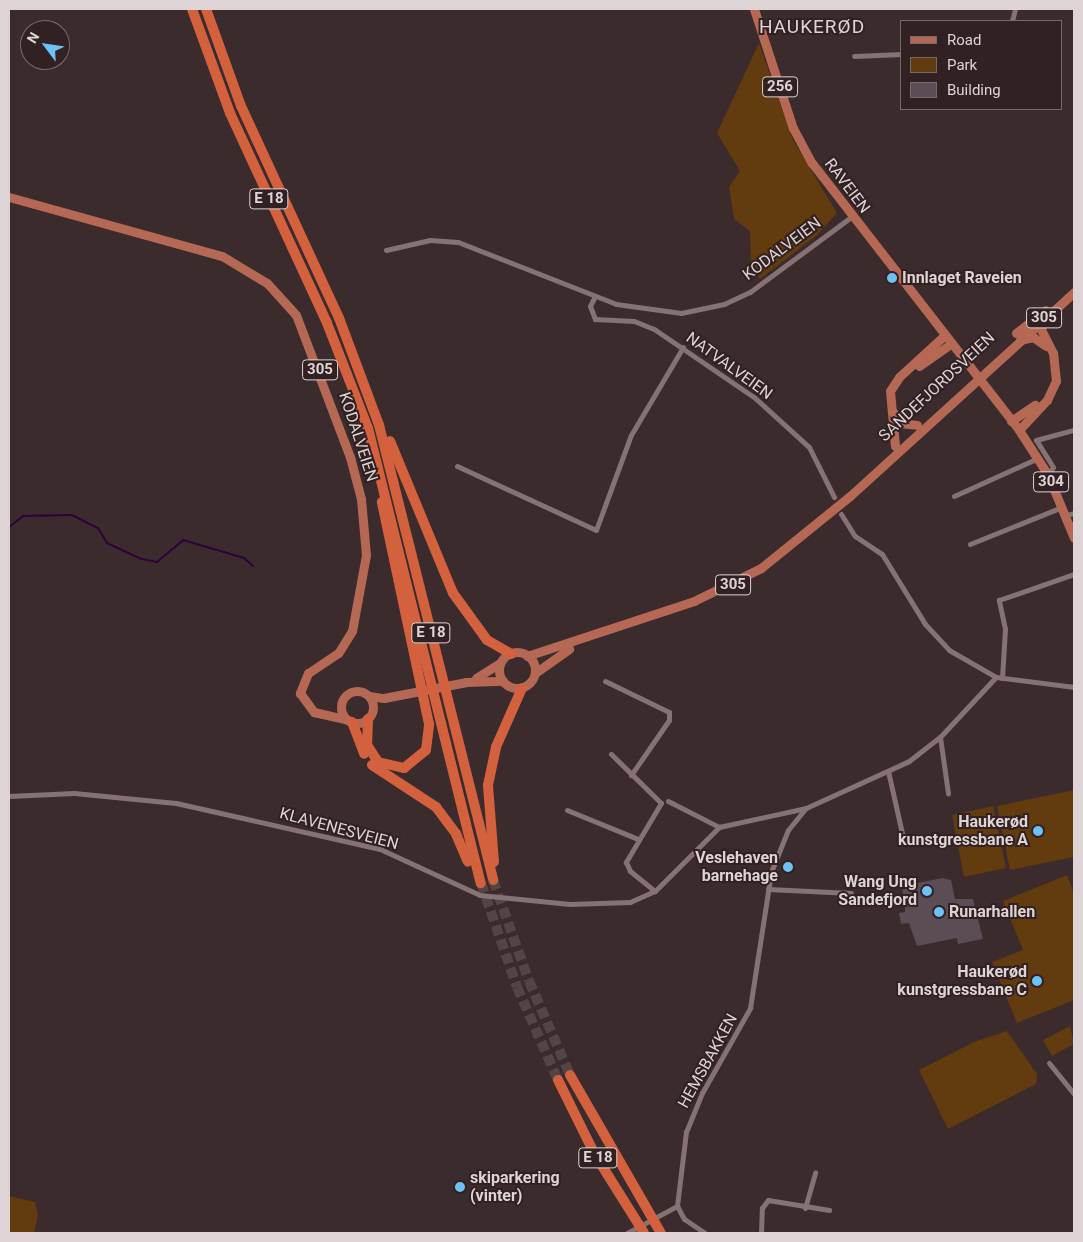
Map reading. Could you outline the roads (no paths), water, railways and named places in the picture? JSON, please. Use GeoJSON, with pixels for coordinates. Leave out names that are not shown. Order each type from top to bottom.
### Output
{"type":"FeatureCollection","features":[{"type":"Feature","properties":{"kind":"highway","name":"E 18"},"geometry":{"type":"LineString","coordinates":[[192,9],[226,104],[327,323],[368,428],[478,883],[456,834],[427,800],[370,764],[350,721]]}},
{"type":"Feature","properties":{"kind":"highway","name":"E 18"},"geometry":{"type":"LineString","coordinates":[[206,9],[241,106],[366,386],[395,481],[495,879],[487,819],[488,785],[496,747],[522,688]]}},
{"type":"Feature","properties":{"kind":"highway"},"geometry":{"type":"LineString","coordinates":[[366,386],[374,394],[453,593],[483,636],[511,654]]}},
{"type":"Feature","properties":{"kind":"highway","name":"E 18"},"geometry":{"type":"LineString","coordinates":[[368,428],[365,439],[427,714],[426,750],[410,766],[384,766],[367,744],[370,715]]}},
{"type":"Feature","properties":{"kind":"highway","name":"E 18"},"geometry":{"type":"LineString","coordinates":[[570,1074],[661,1233]]}},
{"type":"Feature","properties":{"kind":"highway","name":"E 18"},"geometry":{"type":"LineString","coordinates":[[558,1080],[594,1153],[644,1233]]}},
{"type":"Feature","properties":{"kind":"main road","name":"RAVEIEN"},"geometry":{"type":"LineString","coordinates":[[754,9],[796,135],[851,217],[1012,421]]}},
{"type":"Feature","properties":{"kind":"main road","name":"KODALVEIEN"},"geometry":{"type":"LineString","coordinates":[[9,197],[222,256],[267,283],[301,324],[350,458],[366,536],[364,586],[352,631],[338,653],[302,682],[301,699],[314,712]]}},
{"type":"Feature","properties":{"kind":"main road","name":"SANDEFJORDSVEIEN"},"geometry":{"type":"LineString","coordinates":[[826,516],[917,425],[1074,286]]}},
{"type":"Feature","properties":{"kind":"main road","name":"SANDEFJORDSVEIEN"},"geometry":{"type":"LineString","coordinates":[[527,656],[624,624],[740,581],[826,516],[1013,343],[1074,292]]}},
{"type":"Feature","properties":{"kind":"main road","name":"305"},"geometry":{"type":"LineString","coordinates":[[1019,430],[1047,400],[1056,380],[1053,353],[1041,328],[1048,313]]}},
{"type":"Feature","properties":{"kind":"main road"},"geometry":{"type":"LineString","coordinates":[[895,446],[890,391],[899,377],[945,335]]}},
{"type":"Feature","properties":{"kind":"main road","name":"305"},"geometry":{"type":"LineString","coordinates":[[1012,421],[1041,400],[1050,385],[1053,366],[1039,339],[1028,337],[1013,343]]}},
{"type":"Feature","properties":{"kind":"main road"},"geometry":{"type":"LineString","coordinates":[[917,425],[899,423],[895,417],[896,389],[952,343]]}},
{"type":"Feature","properties":{"kind":"main road"},"geometry":{"type":"LineString","coordinates":[[1012,421],[1019,430]]}},
{"type":"Feature","properties":{"kind":"main road","name":"304"},"geometry":{"type":"LineString","coordinates":[[1019,430],[1038,458],[1068,512],[1074,538]]}},
{"type":"Feature","properties":{"kind":"main road","name":"SANDEFJORDSVEIEN"},"geometry":{"type":"LineString","coordinates":[[535,673],[550,658],[624,624]]}},
{"type":"Feature","properties":{"kind":"main road"},"geometry":{"type":"LineString","coordinates":[[466,682],[511,654]]}},
{"type":"Feature","properties":{"kind":"main road","name":"305"},"geometry":{"type":"LineString","coordinates":[[511,654],[527,656]]}},
{"type":"Feature","properties":{"kind":"main road"},"geometry":{"type":"LineString","coordinates":[[527,656],[535,673]]}},
{"type":"Feature","properties":{"kind":"main road"},"geometry":{"type":"LineString","coordinates":[[502,661],[503,681]]}},
{"type":"Feature","properties":{"kind":"main road","name":"305"},"geometry":{"type":"LineString","coordinates":[[522,688],[535,673]]}},
{"type":"Feature","properties":{"kind":"main road"},"geometry":{"type":"LineString","coordinates":[[314,712],[329,711],[353,691],[369,696],[412,694],[466,682],[503,681],[522,688]]}},
{"type":"Feature","properties":{"kind":"main road"},"geometry":{"type":"LineString","coordinates":[[314,712],[350,721],[370,715],[412,694]]}},
{"type":"Feature","properties":{"kind":"main road"},"geometry":{"type":"LineString","coordinates":[[369,696],[370,715]]}},
{"type":"Feature","properties":{"kind":"main road"},"geometry":{"type":"LineString","coordinates":[[343,699],[342,712],[350,721]]}},
{"type":"Feature","properties":{"kind":"street"},"geometry":{"type":"LineString","coordinates":[[854,56],[900,54]]}},
{"type":"Feature","properties":{"kind":"street","name":"KODALVEIEN"},"geometry":{"type":"LineString","coordinates":[[386,250],[425,240],[458,242],[595,296],[640,310],[668,313],[724,304],[761,285],[851,217]]}},
{"type":"Feature","properties":{"kind":"street","name":"NATVALVEIEN"},"geometry":{"type":"LineString","coordinates":[[595,296],[590,306],[595,319],[642,324],[683,347],[755,398],[809,447],[834,497]]}},
{"type":"Feature","properties":{"kind":"street"},"geometry":{"type":"LineString","coordinates":[[457,466],[596,530],[631,435],[683,347]]}},
{"type":"Feature","properties":{"kind":"street"},"geometry":{"type":"LineString","coordinates":[[1048,475],[1053,467],[1036,440],[1074,430]]}},
{"type":"Feature","properties":{"kind":"street"},"geometry":{"type":"LineString","coordinates":[[954,496],[1038,458]]}},
{"type":"Feature","properties":{"kind":"street"},"geometry":{"type":"LineString","coordinates":[[970,544],[1068,512]]}},
{"type":"Feature","properties":{"kind":"street"},"geometry":{"type":"LineString","coordinates":[[841,514],[854,536],[886,560],[935,637],[959,658],[999,677],[1074,687]]}},
{"type":"Feature","properties":{"kind":"street"},"geometry":{"type":"LineString","coordinates":[[668,802],[719,827],[806,808],[888,771],[940,737],[999,677],[1005,630],[1000,600],[1074,574]]}},
{"type":"Feature","properties":{"kind":"street"},"geometry":{"type":"LineString","coordinates":[[605,681],[669,712],[669,720],[630,775]]}},
{"type":"Feature","properties":{"kind":"street"},"geometry":{"type":"LineString","coordinates":[[940,737],[948,793]]}},
{"type":"Feature","properties":{"kind":"street"},"geometry":{"type":"LineString","coordinates":[[611,754],[630,775],[661,803],[638,839],[626,865],[655,891]]}},
{"type":"Feature","properties":{"kind":"street"},"geometry":{"type":"LineString","coordinates":[[888,771],[904,842]]}},
{"type":"Feature","properties":{"kind":"street","name":"KLAVENESVEIEN"},"geometry":{"type":"LineString","coordinates":[[9,796],[74,793],[197,807],[380,849],[453,886],[489,897],[575,904],[630,902],[655,891],[719,827]]}},
{"type":"Feature","properties":{"kind":"street","name":"HEMSBAKKEN"},"geometry":{"type":"LineString","coordinates":[[677,1206],[677,1180],[690,1118],[750,1008],[768,889],[781,844],[806,808]]}},
{"type":"Feature","properties":{"kind":"street"},"geometry":{"type":"LineString","coordinates":[[567,810],[638,839]]}},
{"type":"Feature","properties":{"kind":"street"},"geometry":{"type":"LineString","coordinates":[[768,889],[851,893]]}},
{"type":"Feature","properties":{"kind":"street"},"geometry":{"type":"LineString","coordinates":[[1049,1063],[1074,1094]]}},
{"type":"Feature","properties":{"kind":"street"},"geometry":{"type":"LineString","coordinates":[[805,1208],[815,1172]]}},
{"type":"Feature","properties":{"kind":"street"},"geometry":{"type":"LineString","coordinates":[[761,1233],[762,1208],[768,1200],[805,1208],[829,1210]]}},
{"type":"Feature","properties":{"kind":"street"},"geometry":{"type":"LineString","coordinates":[[627,1233],[677,1206],[684,1219],[705,1233]]}},
{"type":"Feature","properties":{"kind":"waterway"},"geometry":{"type":"LineString","coordinates":[[9,527],[23,516],[72,515],[98,528],[107,543],[142,559],[157,562],[183,540],[244,558],[253,566]]}},
{"type":"Feature","properties":{"kind":"tunnel"},"geometry":{"type":"LineString","coordinates":[[493,880],[529,981],[570,1075]]}},
{"type":"Feature","properties":{"kind":"tunnel"},"geometry":{"type":"LineString","coordinates":[[481,883],[517,987],[558,1080]]}},
{"type":"Feature","properties":{"kind":"place","name":"Innlaget Raveien"},"geometry":{"type":"Point","coordinates":[892,278]}},
{"type":"Feature","properties":{"kind":"place","name":"Haukerød kunstgressbane A"},"geometry":{"type":"Point","coordinates":[1038,831]}},
{"type":"Feature","properties":{"kind":"place","name":"Veslehaven barnehage"},"geometry":{"type":"Point","coordinates":[788,867]}},
{"type":"Feature","properties":{"kind":"place","name":"Wang Ung Sandefjord"},"geometry":{"type":"Point","coordinates":[927,891]}},
{"type":"Feature","properties":{"kind":"place","name":"Runarhallen"},"geometry":{"type":"Point","coordinates":[939,912]}},
{"type":"Feature","properties":{"kind":"place","name":"Haukerød kunstgressbane C"},"geometry":{"type":"Point","coordinates":[1037,981]}},
{"type":"Feature","properties":{"kind":"place","name":"skiparkering (vinter)"},"geometry":{"type":"Point","coordinates":[460,1187]}},
{"type":"Feature","properties":{"kind":"district","name":"HAUKERØD"},"geometry":{"type":"Point","coordinates":[812,27]}}]}
